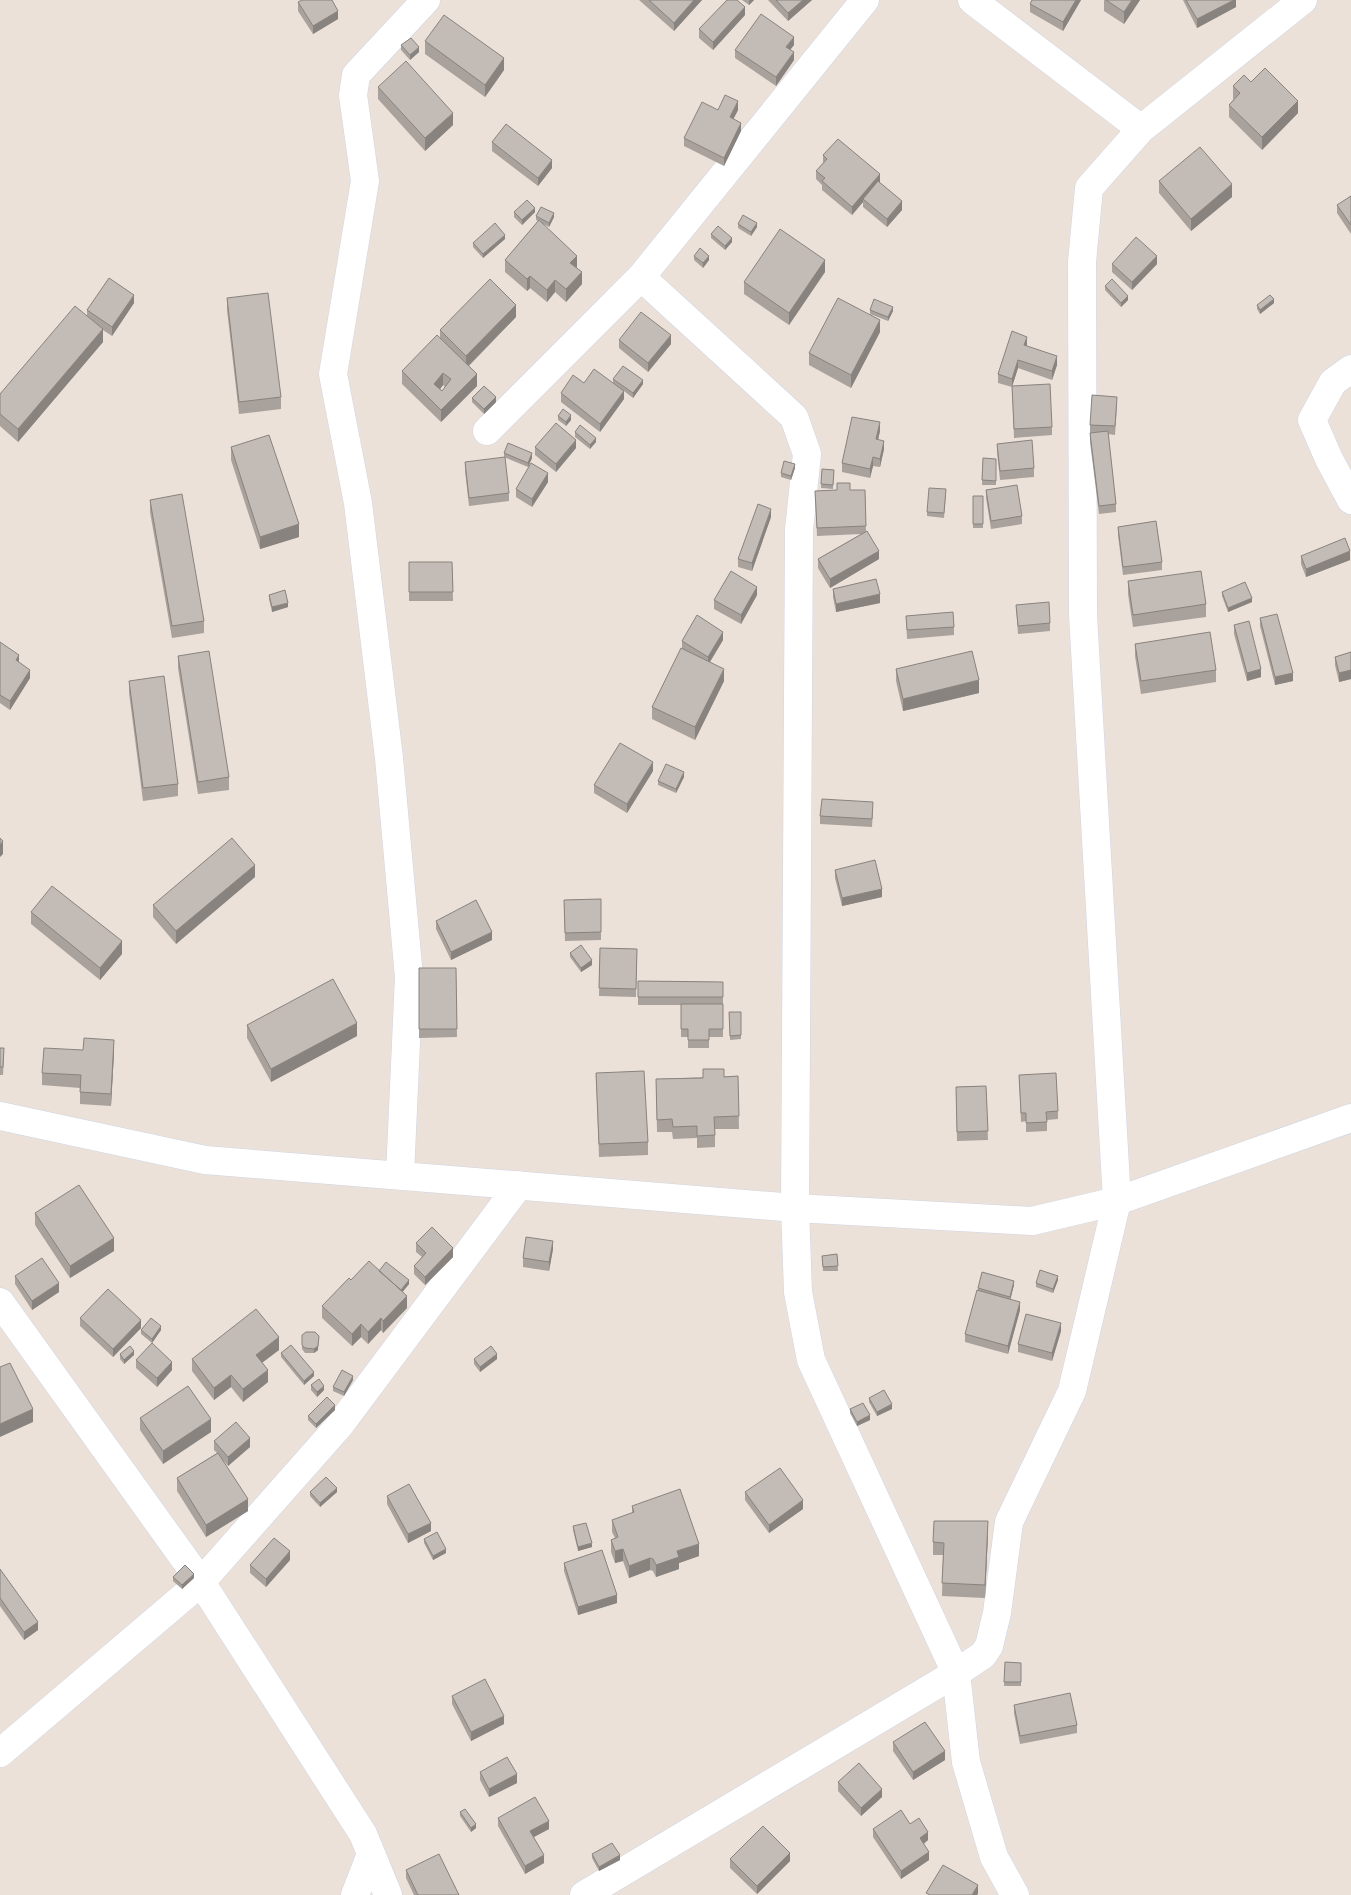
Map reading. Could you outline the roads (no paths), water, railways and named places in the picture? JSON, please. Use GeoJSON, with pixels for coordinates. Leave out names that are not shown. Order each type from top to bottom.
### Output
{"type":"FeatureCollection","features":[{"type":"Feature","properties":{"kind":"street"},"geometry":{"type":"LineString","coordinates":[[400,1175],[408,968],[389,758],[359,513],[333,374],[365,181],[353,95],[356,75],[426,0]]}},
{"type":"Feature","properties":{"kind":"street"},"geometry":{"type":"LineString","coordinates":[[487,430],[641,277],[865,0]]}},
{"type":"Feature","properties":{"kind":"street"},"geometry":{"type":"LineString","coordinates":[[972,0],[1141,129]]}},
{"type":"Feature","properties":{"kind":"street"},"geometry":{"type":"LineString","coordinates":[[584,1895],[956,1673],[983,1655],[989,1646],[997,1613],[1009,1522],[1072,1391],[1117,1201],[1083,615],[1082,262],[1089,188],[1141,129],[1303,0]]}},
{"type":"Feature","properties":{"kind":"street"},"geometry":{"type":"LineString","coordinates":[[641,277],[794,417],[807,454],[799,530],[795,1208],[798,1292],[811,1360],[956,1673],[966,1762],[994,1857],[1015,1895]]}},
{"type":"Feature","properties":{"kind":"street"},"geometry":{"type":"LineString","coordinates":[[1351,369],[1333,382],[1312,420],[1329,459],[1351,500]]}},
{"type":"Feature","properties":{"kind":"street"},"geometry":{"type":"LineString","coordinates":[[0,1116],[204,1160],[795,1208],[1032,1221],[1117,1201],[1351,1118]]}},
{"type":"Feature","properties":{"kind":"street"},"geometry":{"type":"LineString","coordinates":[[0,1753],[201,1582],[339,1426],[519,1185]]}},
{"type":"Feature","properties":{"kind":"street"},"geometry":{"type":"LineString","coordinates":[[0,1302],[201,1582],[363,1834],[388,1895]]}},
{"type":"Feature","properties":{"kind":"street"},"geometry":{"type":"LineString","coordinates":[[355,1895],[371,1854]]}}]}
